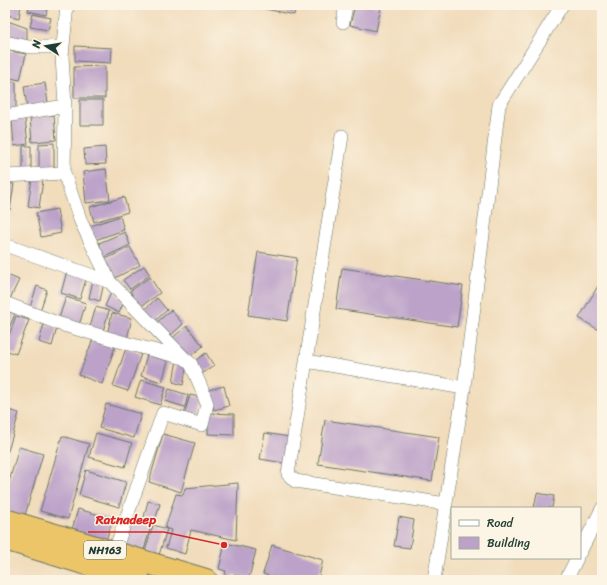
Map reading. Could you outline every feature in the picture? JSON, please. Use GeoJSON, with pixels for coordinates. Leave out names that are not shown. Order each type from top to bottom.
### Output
{"type":"FeatureCollection","features":[{"type":"Feature","properties":{"kind":"highway","name":"NH163"},"geometry":{"type":"LineString","coordinates":[[5,520],[111,561],[139,580]]}},
{"type":"Feature","properties":{"kind":"highway","name":"NH163"},"geometry":{"type":"LineString","coordinates":[[5,539],[206,580]]}},
{"type":"Feature","properties":{"kind":"street"},"geometry":{"type":"LineString","coordinates":[[67,5],[62,47],[65,106],[64,173],[81,222],[110,282],[191,364],[207,404],[202,426],[163,413],[111,561]]}},
{"type":"Feature","properties":{"kind":"street"},"geometry":{"type":"LineString","coordinates":[[343,22],[346,5]]}},
{"type":"Feature","properties":{"kind":"street"},"geometry":{"type":"LineString","coordinates":[[434,580],[464,388],[499,105],[562,5]]}},
{"type":"Feature","properties":{"kind":"street"},"geometry":{"type":"LineString","coordinates":[[5,42],[29,47],[62,47]]}},
{"type":"Feature","properties":{"kind":"street"},"geometry":{"type":"LineString","coordinates":[[5,116],[65,106]]}},
{"type":"Feature","properties":{"kind":"street"},"geometry":{"type":"LineString","coordinates":[[342,136],[288,474],[295,481],[446,504]]}},
{"type":"Feature","properties":{"kind":"street"},"geometry":{"type":"LineString","coordinates":[[5,176],[64,173]]}},
{"type":"Feature","properties":{"kind":"street"},"geometry":{"type":"LineString","coordinates":[[5,245],[110,282]]}},
{"type":"Feature","properties":{"kind":"street"},"geometry":{"type":"LineString","coordinates":[[5,303],[60,324],[184,358]]}},
{"type":"Feature","properties":{"kind":"street"},"geometry":{"type":"LineString","coordinates":[[306,361],[464,388]]}},
{"type":"Feature","properties":{"kind":"street"},"geometry":{"type":"LineString","coordinates":[[581,550],[602,509]]}},
{"type":"Feature","properties":{"kind":"street"},"geometry":{"type":"LineString","coordinates":[[566,580],[576,559]]}},
{"type":"Feature","properties":{"kind":"building"},"geometry":{"type":"Polygon","coordinates":[[[9,5],[21,5],[19,18],[7,15],[9,5]]]}},
{"type":"Feature","properties":{"kind":"building"},"geometry":{"type":"Polygon","coordinates":[[[29,5],[48,5],[46,15],[28,11],[29,5]]]}},
{"type":"Feature","properties":{"kind":"building"},"geometry":{"type":"Polygon","coordinates":[[[261,5],[296,5],[294,15],[261,8],[261,5]]]}},
{"type":"Feature","properties":{"kind":"building"},"geometry":{"type":"Polygon","coordinates":[[[355,5],[371,5],[381,7],[376,31],[350,25],[355,5]]]}},
{"type":"Feature","properties":{"kind":"building"},"geometry":{"type":"Polygon","coordinates":[[[33,14],[51,18],[48,30],[30,27],[33,14]]]}},
{"type":"Feature","properties":{"kind":"building"},"geometry":{"type":"Polygon","coordinates":[[[5,20],[27,28],[27,41],[5,36],[5,20]]]}},
{"type":"Feature","properties":{"kind":"building"},"geometry":{"type":"Polygon","coordinates":[[[75,46],[112,48],[111,63],[75,61],[75,46]]]}},
{"type":"Feature","properties":{"kind":"building"},"geometry":{"type":"Polygon","coordinates":[[[5,50],[26,54],[20,80],[5,77],[5,50]]]}},
{"type":"Feature","properties":{"kind":"building"},"geometry":{"type":"Polygon","coordinates":[[[105,66],[105,98],[74,98],[74,67],[105,66]]]}},
{"type":"Feature","properties":{"kind":"building"},"geometry":{"type":"Polygon","coordinates":[[[5,82],[16,82],[16,111],[5,111],[5,82]]]}},
{"type":"Feature","properties":{"kind":"building"},"geometry":{"type":"Polygon","coordinates":[[[45,83],[48,103],[27,107],[24,86],[45,83]]]}},
{"type":"Feature","properties":{"kind":"building"},"geometry":{"type":"Polygon","coordinates":[[[80,100],[103,100],[103,125],[80,125],[80,100]]]}},
{"type":"Feature","properties":{"kind":"building"},"geometry":{"type":"Polygon","coordinates":[[[54,115],[56,140],[32,142],[30,117],[54,115]]]}},
{"type":"Feature","properties":{"kind":"building"},"geometry":{"type":"Polygon","coordinates":[[[25,118],[28,144],[14,146],[12,120],[25,118]]]}},
{"type":"Feature","properties":{"kind":"building"},"geometry":{"type":"Polygon","coordinates":[[[54,143],[54,168],[39,168],[39,144],[54,143]]]}},
{"type":"Feature","properties":{"kind":"building"},"geometry":{"type":"Polygon","coordinates":[[[23,146],[31,146],[31,172],[23,173],[23,146]]]}},
{"type":"Feature","properties":{"kind":"building"},"geometry":{"type":"Polygon","coordinates":[[[105,147],[106,164],[85,165],[84,149],[105,147]]]}},
{"type":"Feature","properties":{"kind":"building"},"geometry":{"type":"Polygon","coordinates":[[[106,169],[110,200],[86,203],[83,172],[106,169]]]}},
{"type":"Feature","properties":{"kind":"building"},"geometry":{"type":"Polygon","coordinates":[[[32,178],[43,180],[39,208],[28,206],[32,178]]]}},
{"type":"Feature","properties":{"kind":"building"},"geometry":{"type":"Polygon","coordinates":[[[5,183],[14,184],[10,210],[5,209],[5,183]]]}},
{"type":"Feature","properties":{"kind":"building"},"geometry":{"type":"Polygon","coordinates":[[[124,197],[128,212],[94,222],[90,207],[124,197]]]}},
{"type":"Feature","properties":{"kind":"building"},"geometry":{"type":"Polygon","coordinates":[[[57,209],[61,233],[41,237],[36,213],[57,209]]]}},
{"type":"Feature","properties":{"kind":"building"},"geometry":{"type":"Polygon","coordinates":[[[120,216],[124,230],[92,241],[87,227],[120,216]]]}},
{"type":"Feature","properties":{"kind":"building"},"geometry":{"type":"Polygon","coordinates":[[[125,232],[130,245],[105,257],[99,243],[125,232]]]}},
{"type":"Feature","properties":{"kind":"building"},"geometry":{"type":"Polygon","coordinates":[[[130,247],[140,265],[115,278],[106,259],[130,247]]]}},
{"type":"Feature","properties":{"kind":"building"},"geometry":{"type":"Polygon","coordinates":[[[258,252],[297,258],[287,321],[248,315],[258,252]]]}},
{"type":"Feature","properties":{"kind":"building"},"geometry":{"type":"Polygon","coordinates":[[[144,266],[150,275],[130,289],[123,280],[144,266]]]}},
{"type":"Feature","properties":{"kind":"building"},"geometry":{"type":"Polygon","coordinates":[[[342,268],[463,286],[457,327],[336,309],[342,268]]]}},
{"type":"Feature","properties":{"kind":"building"},"geometry":{"type":"Polygon","coordinates":[[[67,271],[87,276],[80,299],[61,293],[67,271]]]}},
{"type":"Feature","properties":{"kind":"building"},"geometry":{"type":"Polygon","coordinates":[[[5,274],[19,280],[9,301],[5,299],[5,274]]]}},
{"type":"Feature","properties":{"kind":"building"},"geometry":{"type":"Polygon","coordinates":[[[150,277],[160,293],[140,307],[130,291],[150,277]]]}},
{"type":"Feature","properties":{"kind":"building"},"geometry":{"type":"Polygon","coordinates":[[[93,280],[104,282],[100,301],[89,298],[93,280]]]}},
{"type":"Feature","properties":{"kind":"building"},"geometry":{"type":"Polygon","coordinates":[[[37,286],[47,290],[40,311],[30,307],[37,286]]]}},
{"type":"Feature","properties":{"kind":"building"},"geometry":{"type":"Polygon","coordinates":[[[598,286],[602,288],[602,332],[579,318],[598,286]]]}},
{"type":"Feature","properties":{"kind":"building"},"geometry":{"type":"Polygon","coordinates":[[[113,289],[124,302],[119,313],[105,306],[113,289]]]}},
{"type":"Feature","properties":{"kind":"building"},"geometry":{"type":"Polygon","coordinates":[[[66,297],[86,303],[79,325],[59,318],[66,297]]]}},
{"type":"Feature","properties":{"kind":"building"},"geometry":{"type":"Polygon","coordinates":[[[157,298],[167,310],[154,322],[144,310],[157,298]]]}},
{"type":"Feature","properties":{"kind":"building"},"geometry":{"type":"Polygon","coordinates":[[[96,307],[109,311],[103,331],[90,327],[96,307]]]}},
{"type":"Feature","properties":{"kind":"building"},"geometry":{"type":"Polygon","coordinates":[[[5,310],[15,314],[5,337],[5,310]]]}},
{"type":"Feature","properties":{"kind":"building"},"geometry":{"type":"Polygon","coordinates":[[[171,310],[183,324],[168,338],[155,324],[171,310]]]}},
{"type":"Feature","properties":{"kind":"building"},"geometry":{"type":"Polygon","coordinates":[[[112,313],[132,318],[127,339],[107,335],[112,313]]]}},
{"type":"Feature","properties":{"kind":"building"},"geometry":{"type":"Polygon","coordinates":[[[16,316],[29,320],[16,354],[5,350],[5,346],[16,316]]]}},
{"type":"Feature","properties":{"kind":"building"},"geometry":{"type":"Polygon","coordinates":[[[44,324],[57,328],[52,346],[39,342],[44,324]]]}},
{"type":"Feature","properties":{"kind":"building"},"geometry":{"type":"Polygon","coordinates":[[[187,326],[203,346],[187,359],[171,339],[187,326]]]}},
{"type":"Feature","properties":{"kind":"building"},"geometry":{"type":"Polygon","coordinates":[[[93,339],[115,347],[102,384],[79,375],[93,339]]]}},
{"type":"Feature","properties":{"kind":"building"},"geometry":{"type":"Polygon","coordinates":[[[126,348],[141,354],[128,391],[113,386],[126,348]]]}},
{"type":"Feature","properties":{"kind":"building"},"geometry":{"type":"Polygon","coordinates":[[[206,353],[214,366],[200,375],[192,363],[206,353]]]}},
{"type":"Feature","properties":{"kind":"building"},"geometry":{"type":"Polygon","coordinates":[[[147,355],[168,361],[162,382],[141,376],[147,355]]]}},
{"type":"Feature","properties":{"kind":"building"},"geometry":{"type":"Polygon","coordinates":[[[177,360],[187,364],[183,385],[173,382],[177,360]]]}},
{"type":"Feature","properties":{"kind":"building"},"geometry":{"type":"Polygon","coordinates":[[[141,380],[166,387],[160,405],[135,397],[141,380]]]}},
{"type":"Feature","properties":{"kind":"building"},"geometry":{"type":"Polygon","coordinates":[[[224,386],[229,406],[214,410],[208,390],[224,386]]]}},
{"type":"Feature","properties":{"kind":"building"},"geometry":{"type":"Polygon","coordinates":[[[169,389],[188,395],[185,407],[165,401],[169,389]]]}},
{"type":"Feature","properties":{"kind":"building"},"geometry":{"type":"Polygon","coordinates":[[[190,395],[203,398],[197,419],[184,415],[190,395]]]}},
{"type":"Feature","properties":{"kind":"building"},"geometry":{"type":"Polygon","coordinates":[[[106,404],[141,414],[134,438],[99,428],[106,404]]]}},
{"type":"Feature","properties":{"kind":"building"},"geometry":{"type":"Polygon","coordinates":[[[5,409],[19,413],[8,451],[5,450],[5,409]]]}},
{"type":"Feature","properties":{"kind":"building"},"geometry":{"type":"Polygon","coordinates":[[[208,413],[234,414],[234,435],[208,434],[208,413]]]}},
{"type":"Feature","properties":{"kind":"building"},"geometry":{"type":"Polygon","coordinates":[[[325,420],[439,437],[432,481],[318,464],[325,420]]]}},
{"type":"Feature","properties":{"kind":"building"},"geometry":{"type":"Polygon","coordinates":[[[96,433],[132,443],[125,467],[89,457],[96,433]]]}},
{"type":"Feature","properties":{"kind":"building"},"geometry":{"type":"Polygon","coordinates":[[[265,433],[289,437],[284,463],[260,459],[265,433]]]}},
{"type":"Feature","properties":{"kind":"building"},"geometry":{"type":"Polygon","coordinates":[[[163,434],[195,443],[181,492],[149,482],[163,434]]]}},
{"type":"Feature","properties":{"kind":"building"},"geometry":{"type":"Polygon","coordinates":[[[62,436],[89,444],[68,519],[40,511],[62,436]]]}},
{"type":"Feature","properties":{"kind":"building"},"geometry":{"type":"Polygon","coordinates":[[[19,447],[43,454],[23,522],[5,517],[5,496],[19,447]]]}},
{"type":"Feature","properties":{"kind":"building"},"geometry":{"type":"Polygon","coordinates":[[[86,470],[126,482],[119,507],[79,495],[86,470]]]}},
{"type":"Feature","properties":{"kind":"building"},"geometry":{"type":"Polygon","coordinates":[[[238,483],[236,540],[191,530],[185,554],[166,548],[171,530],[165,528],[176,494],[183,495],[185,488],[238,483]]]}},
{"type":"Feature","properties":{"kind":"building"},"geometry":{"type":"Polygon","coordinates":[[[537,493],[554,496],[552,507],[534,507],[537,493]]]}},
{"type":"Feature","properties":{"kind":"building"},"geometry":{"type":"Polygon","coordinates":[[[148,501],[160,504],[154,524],[143,521],[148,501]]]}},
{"type":"Feature","properties":{"kind":"building"},"geometry":{"type":"Polygon","coordinates":[[[78,509],[113,519],[105,543],[71,533],[78,509]]]}},
{"type":"Feature","properties":{"kind":"building"},"geometry":{"type":"Polygon","coordinates":[[[399,517],[414,520],[410,548],[394,546],[399,517]]]}},
{"type":"Feature","properties":{"kind":"building"},"geometry":{"type":"Polygon","coordinates":[[[129,519],[151,525],[142,557],[120,550],[129,519]]]}},
{"type":"Feature","properties":{"kind":"building"},"geometry":{"type":"Polygon","coordinates":[[[153,525],[167,529],[159,555],[145,551],[153,525]]]}},
{"type":"Feature","properties":{"kind":"building"},"geometry":{"type":"Polygon","coordinates":[[[225,543],[256,550],[249,578],[234,575],[233,580],[224,579],[226,571],[219,569],[225,543]]]}},
{"type":"Feature","properties":{"kind":"building"},"geometry":{"type":"Polygon","coordinates":[[[272,545],[323,560],[318,580],[282,580],[263,574],[272,545]]]}},
{"type":"Feature","properties":{"kind":"place","name":"Ratnadeep"},"geometry":{"type":"Point","coordinates":[224,545]}}]}
